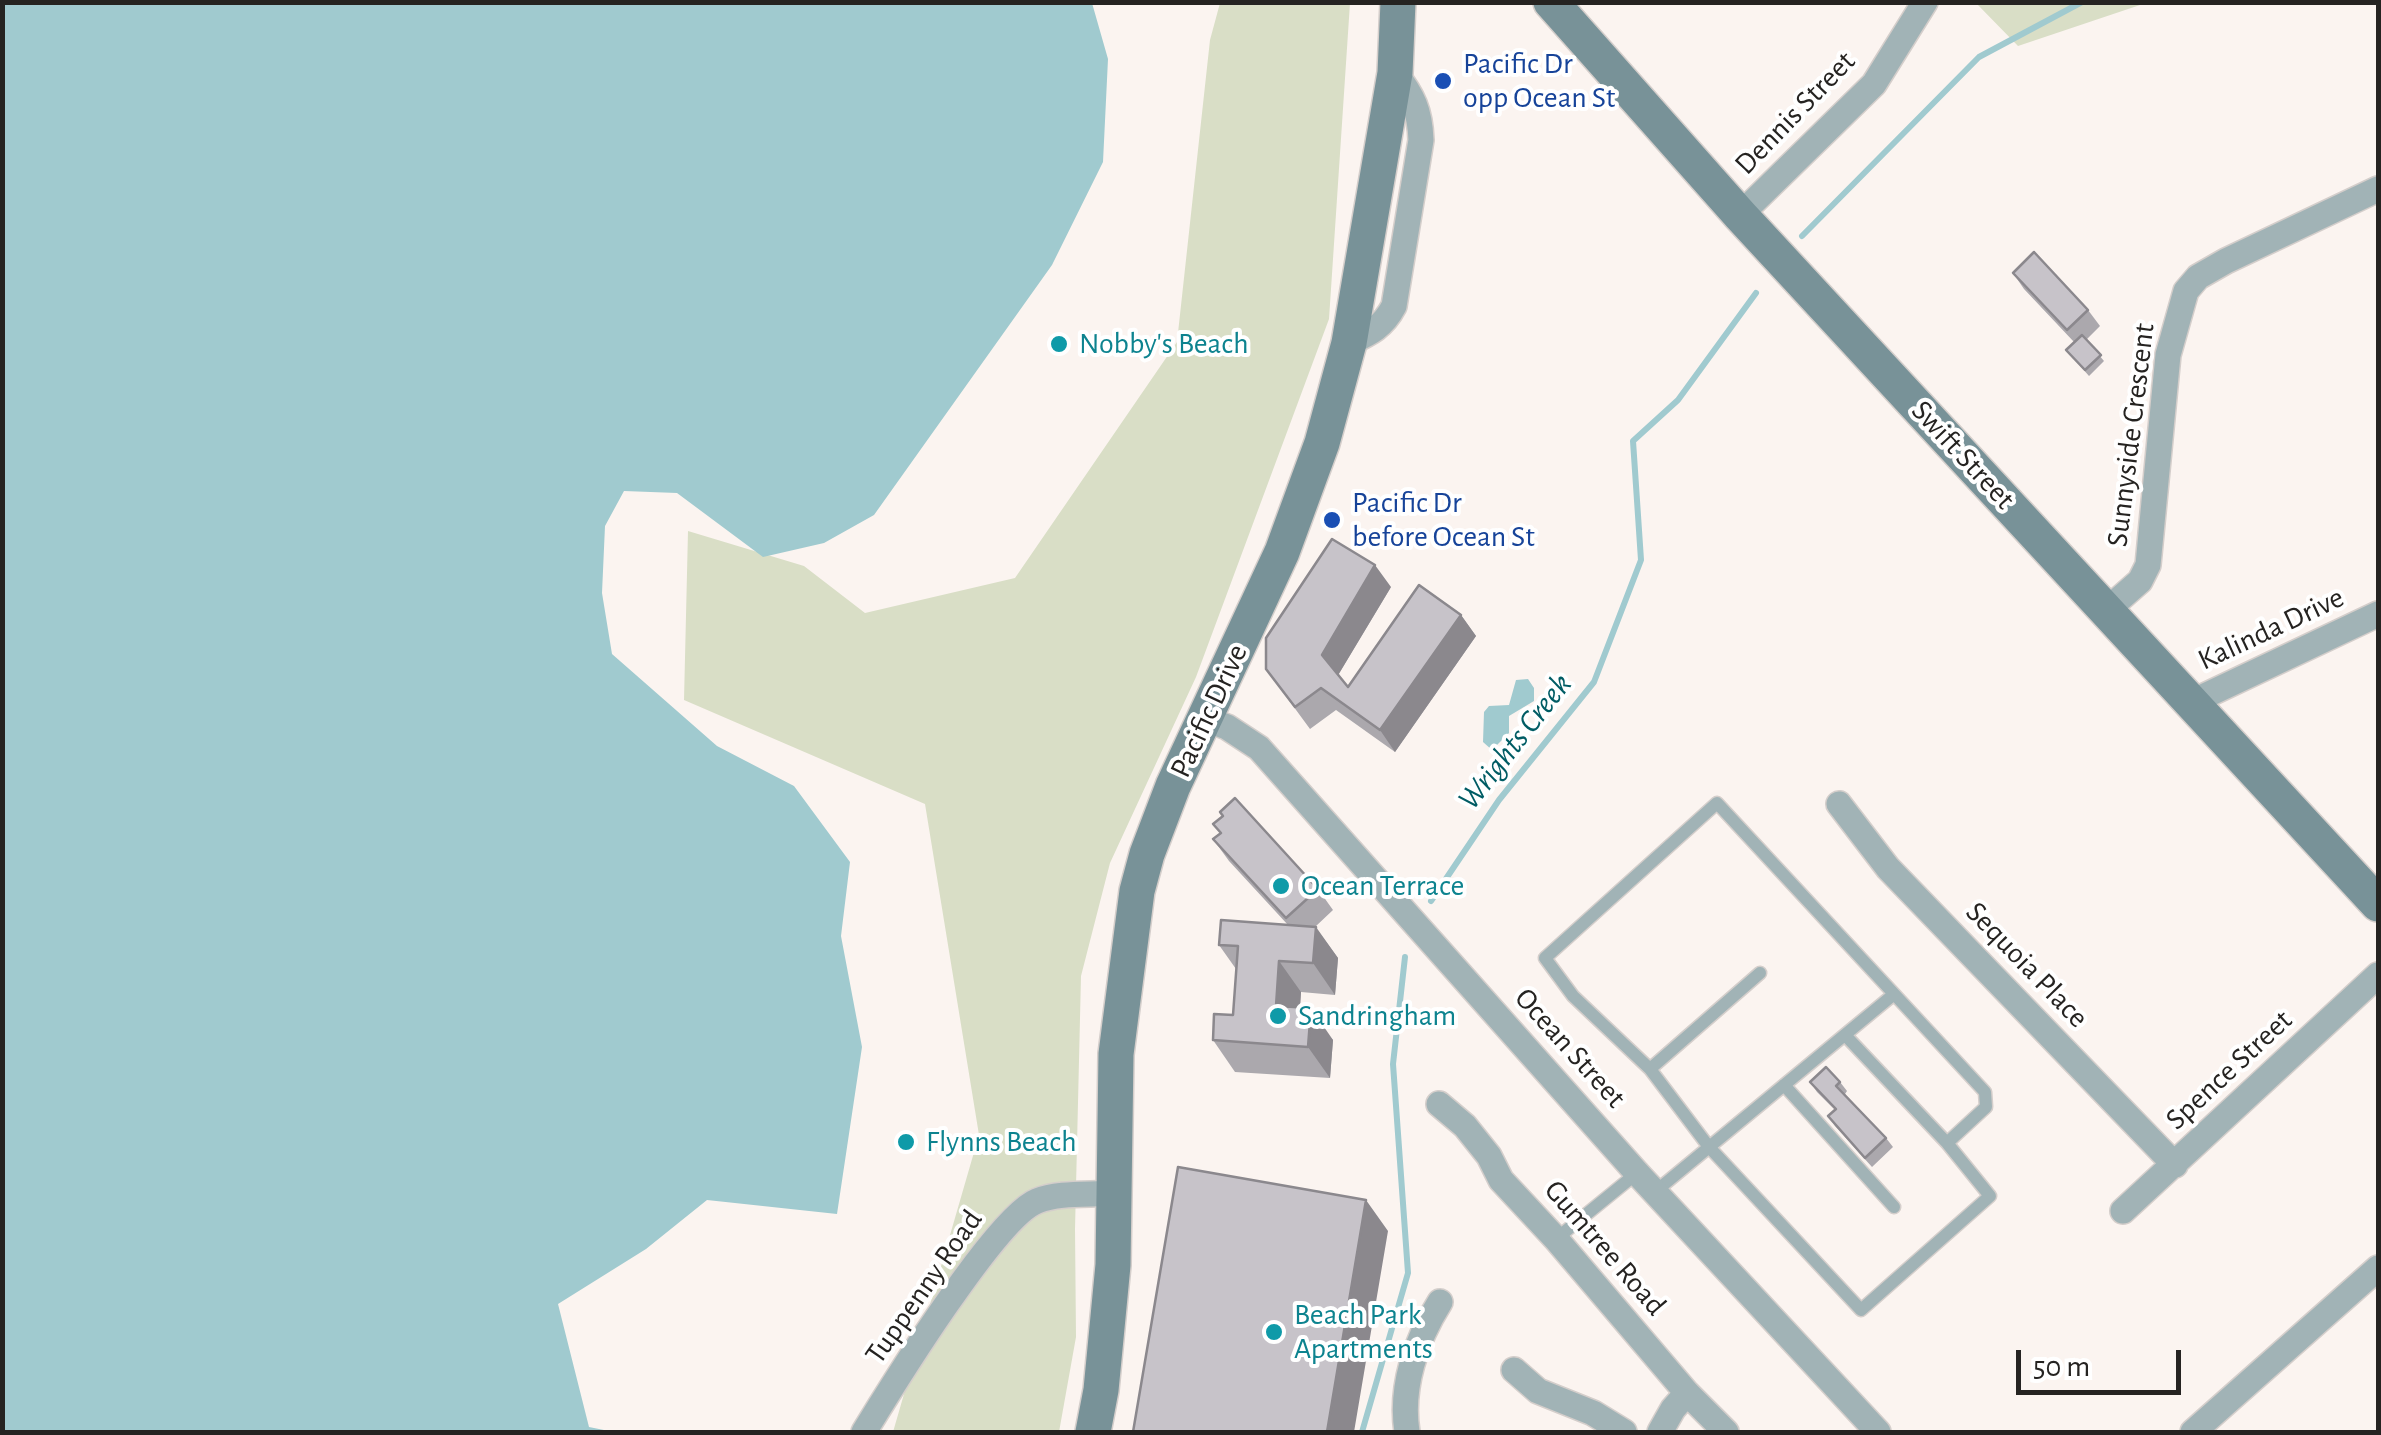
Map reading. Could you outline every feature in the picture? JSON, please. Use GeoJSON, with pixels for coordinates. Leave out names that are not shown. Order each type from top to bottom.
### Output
{"type":"FeatureCollection","features":[{"type":"Feature","properties":{"kind":"street","name":"Pacific Drive"},"geometry":{"type":"LineString","coordinates":[[1093,1432],[1113,1265],[1116,1054],[1137,891],[1172,786],[1282,552],[1322,443],[1349,343],[1395,74],[1398,2]]}},
{"type":"Feature","properties":{"kind":"street","name":"Swift Street"},"geometry":{"type":"LineString","coordinates":[[1551,2],[1740,216],[2378,904]]}},
{"type":"Feature","properties":{"kind":"street","name":"Dennis Street"},"geometry":{"type":"LineString","coordinates":[[1740,216],[1874,84],[1924,2]]}},
{"type":"Feature","properties":{"kind":"street","name":"Sunnyside Crescent"},"geometry":{"type":"LineString","coordinates":[[2108,610],[2140,581],[2148,565],[2168,355],[2186,291],[2198,277],[2226,262],[2378,190]]}},
{"type":"Feature","properties":{"kind":"street","name":"Kalinda Drive"},"geometry":{"type":"LineString","coordinates":[[2192,702],[2378,614]]}},
{"type":"Feature","properties":{"kind":"street","name":"Ocean Street"},"geometry":{"type":"LineString","coordinates":[[1206,719],[1228,727],[1259,748],[1637,1172],[1878,1432]]}},
{"type":"Feature","properties":{"kind":"street","name":"Sequoia Place"},"geometry":{"type":"LineString","coordinates":[[1839,804],[1888,868],[2175,1165]]}},
{"type":"Feature","properties":{"kind":"street","name":"Spence Street"},"geometry":{"type":"LineString","coordinates":[[2123,1211],[2378,975]]}},
{"type":"Feature","properties":{"kind":"street","name":"Gumtree Road"},"geometry":{"type":"LineString","coordinates":[[1439,1104],[1465,1126],[1489,1156],[1501,1180],[1726,1432]]}},
{"type":"Feature","properties":{"kind":"street","name":"Tuppenny Road"},"geometry":{"type":"LineString","coordinates":[[864,1432],[986,1248],[1013,1218],[1036,1201],[1113,1193]]}},
{"type":"Feature","properties":{"kind":"street"},"geometry":{"type":"LineString","coordinates":[[2193,1432],[2378,1268]]}},
{"type":"Feature","properties":{"kind":"street"},"geometry":{"type":"LineString","coordinates":[[1407,1432],[1408,1379],[1421,1332],[1440,1302]]}},
{"type":"Feature","properties":{"kind":"street"},"geometry":{"type":"LineString","coordinates":[[1514,1370],[1538,1392],[1593,1414],[1624,1432]]}},
{"type":"Feature","properties":{"kind":"street"},"geometry":{"type":"LineString","coordinates":[[1660,1432],[1687,1392]]}},
{"type":"Feature","properties":{"kind":"lane"},"geometry":{"type":"LineString","coordinates":[[1845,1035],[1990,1196],[1862,1310],[1709,1147],[1650,1070],[1573,996],[1545,958],[1717,804],[1985,1092],[1986,1108],[1946,1143]]}},
{"type":"Feature","properties":{"kind":"lane"},"geometry":{"type":"LineString","coordinates":[[1650,1070],[1760,974]]}},
{"type":"Feature","properties":{"kind":"lane"},"geometry":{"type":"LineString","coordinates":[[1656,1192],[1893,996]]}},
{"type":"Feature","properties":{"kind":"lane"},"geometry":{"type":"LineString","coordinates":[[1784,1085],[1894,1207]]}},
{"type":"Feature","properties":{"kind":"lane"},"geometry":{"type":"LineString","coordinates":[[1556,1239],[1637,1172]]}},
{"type":"Feature","properties":{"kind":"green space"},"geometry":{"type":"Polygon","coordinates":[[[1220,3],[1350,3],[1329,319],[1196,677],[1110,863],[1081,976],[1076,1337],[1059,1432],[893,1432],[979,1135],[925,804],[684,700],[688,531],[804,566],[865,613],[1015,578],[1177,342],[1210,40],[1220,3]]]}},
{"type":"Feature","properties":{"kind":"green space"},"geometry":{"type":"Polygon","coordinates":[[[1976,3],[2146,3],[2018,46],[1976,3]]]}},
{"type":"Feature","properties":{"kind":"water"},"geometry":{"type":"Polygon","coordinates":[[[3,2],[1092,3],[1108,59],[1103,162],[1052,265],[874,515],[824,543],[763,557],[677,493],[624,491],[605,526],[602,593],[612,654],[717,746],[794,786],[850,862],[841,936],[862,1047],[837,1214],[707,1200],[646,1249],[558,1304],[589,1427],[614,1432],[3,1432],[3,2]]]}},
{"type":"Feature","properties":{"kind":"water"},"geometry":{"type":"Polygon","coordinates":[[[1528,679],[1534,688],[1534,701],[1509,716],[1509,733],[1492,750],[1483,742],[1484,712],[1489,706],[1509,705],[1516,680],[1528,679]]]}},
{"type":"Feature","properties":{"kind":"building"},"geometry":{"type":"Polygon","coordinates":[[[2034,252],[2088,310],[2067,330],[2013,273],[2034,252]]]}},
{"type":"Feature","properties":{"kind":"building"},"geometry":{"type":"Polygon","coordinates":[[[2082,335],[2101,355],[2085,370],[2066,350],[2082,335]]]}},
{"type":"Feature","properties":{"kind":"building"},"geometry":{"type":"Polygon","coordinates":[[[1332,539],[1375,565],[1322,655],[1348,687],[1419,585],[1461,615],[1380,730],[1321,688],[1295,707],[1266,669],[1266,638],[1332,539]]]}},
{"type":"Feature","properties":{"kind":"building","name":"Ocean Terrace"},"geometry":{"type":"Polygon","coordinates":[[[1235,798],[1318,889],[1286,918],[1213,839],[1221,833],[1213,824],[1235,798]]]}},
{"type":"Feature","properties":{"kind":"building"},"geometry":{"type":"Polygon","coordinates":[[[1221,920],[1316,927],[1313,963],[1279,961],[1276,1006],[1311,1008],[1308,1047],[1213,1040],[1214,1014],[1233,1015],[1238,946],[1219,945],[1221,920]]]}},
{"type":"Feature","properties":{"kind":"building"},"geometry":{"type":"Polygon","coordinates":[[[1826,1067],[1840,1082],[1836,1086],[1886,1138],[1865,1158],[1828,1116],[1836,1109],[1810,1082],[1826,1067]]]}},
{"type":"Feature","properties":{"kind":"building","name":"Beach Park Apartments"},"geometry":{"type":"Polygon","coordinates":[[[1178,1167],[1366,1200],[1327,1432],[1133,1432],[1178,1167]]]}},
{"type":"Feature","properties":{"kind":"waterway","name":"Wrights Creek"},"geometry":{"type":"LineString","coordinates":[[1802,236],[1979,57],[2082,2]]}},
{"type":"Feature","properties":{"kind":"waterway","name":"Wrights Creek"},"geometry":{"type":"LineString","coordinates":[[1431,901],[1499,800],[1594,682],[1641,560],[1633,441],[1678,400],[1756,293]]}},
{"type":"Feature","properties":{"kind":"waterway","name":"Wrights Creek"},"geometry":{"type":"LineString","coordinates":[[1362,1432],[1408,1273],[1393,1064],[1405,957]]}},
{"type":"Feature","properties":{"kind":"place","name":"Pacific Dr opp Ocean St"},"geometry":{"type":"Point","coordinates":[1443,81]}},
{"type":"Feature","properties":{"kind":"place","name":"Nobby's Beach"},"geometry":{"type":"Point","coordinates":[1059,344]}},
{"type":"Feature","properties":{"kind":"place","name":"Pacific Dr before Ocean St"},"geometry":{"type":"Point","coordinates":[1332,520]}},
{"type":"Feature","properties":{"kind":"place","name":"Ocean Terrace"},"geometry":{"type":"Point","coordinates":[1281,886]}},
{"type":"Feature","properties":{"kind":"place","name":"Sandringham"},"geometry":{"type":"Point","coordinates":[1278,1016]}},
{"type":"Feature","properties":{"kind":"place","name":"Flynns Beach"},"geometry":{"type":"Point","coordinates":[906,1142]}},
{"type":"Feature","properties":{"kind":"place","name":"Beach Park Apartments"},"geometry":{"type":"Point","coordinates":[1274,1332]}}]}
